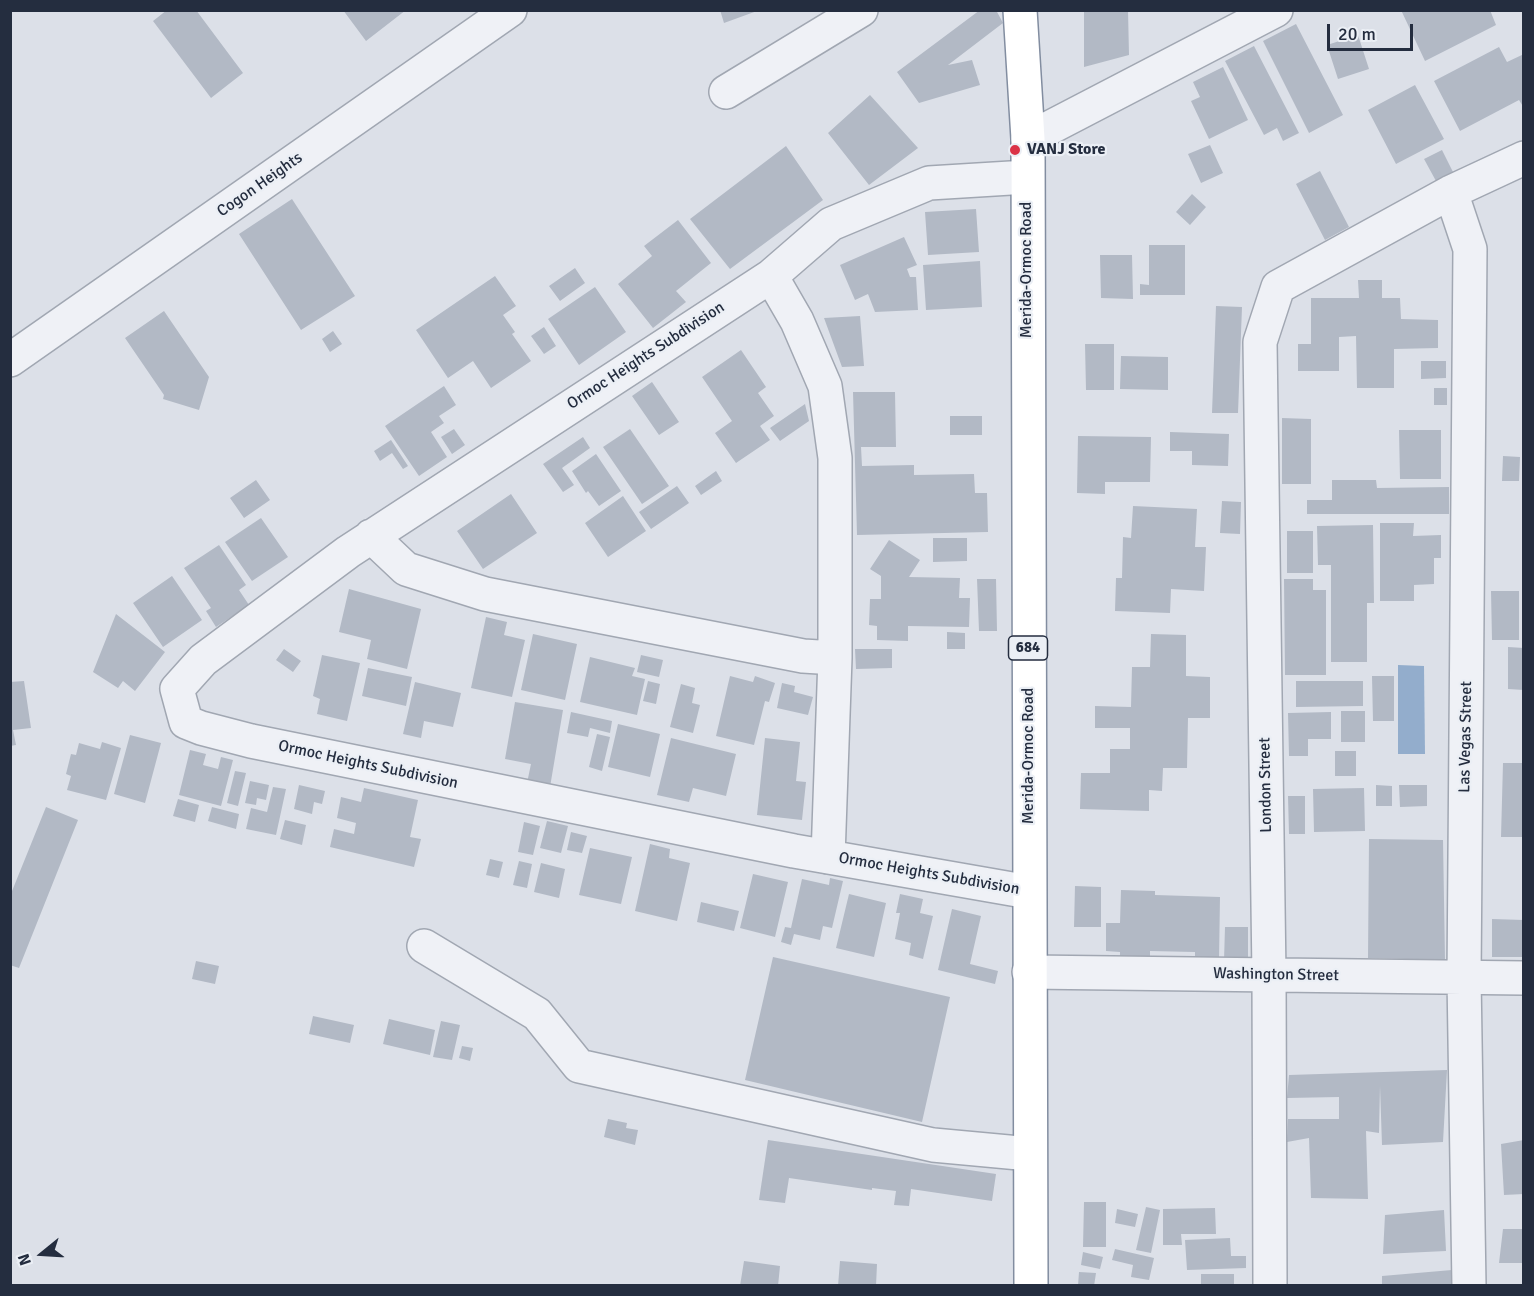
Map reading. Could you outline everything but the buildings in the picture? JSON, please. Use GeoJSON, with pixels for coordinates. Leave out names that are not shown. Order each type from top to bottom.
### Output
{"type":"FeatureCollection","features":[{"type":"Feature","properties":{"kind":"highway","name":"Merida-Ormoc Road"},"geometry":{"type":"LineString","coordinates":[[1020,10],[1028,139],[1031,1286]]}},
{"type":"Feature","properties":{"kind":"street","name":"Cogon Heights"},"geometry":{"type":"LineString","coordinates":[[10,360],[510,10]]}},
{"type":"Feature","properties":{"kind":"street"},"geometry":{"type":"LineString","coordinates":[[726,92],[861,10]]}},
{"type":"Feature","properties":{"kind":"street"},"geometry":{"type":"LineString","coordinates":[[1028,139],[1276,10]]}},
{"type":"Feature","properties":{"kind":"street"},"geometry":{"type":"LineString","coordinates":[[1451,192],[1524,158]]}},
{"type":"Feature","properties":{"kind":"street","name":"Ormoc Heights Subdivision"},"geometry":{"type":"LineString","coordinates":[[1027,177],[929,183],[831,224],[771,276],[371,536],[203,660],[177,689],[186,722],[251,741],[828,857],[1029,892]]}},
{"type":"Feature","properties":{"kind":"street","name":"London Street"},"geometry":{"type":"LineString","coordinates":[[1270,1286],[1269,975],[1260,342],[1278,287],[1451,192]]}},
{"type":"Feature","properties":{"kind":"street","name":"Las Vegas Street"},"geometry":{"type":"LineString","coordinates":[[1451,192],[1470,249],[1464,978],[1469,1286]]}},
{"type":"Feature","properties":{"kind":"street","name":"Ormoc Heights Subdivision"},"geometry":{"type":"LineString","coordinates":[[771,276],[797,321],[825,386],[835,458],[835,658],[828,857]]}},
{"type":"Feature","properties":{"kind":"street"},"geometry":{"type":"LineString","coordinates":[[371,536],[406,569],[485,594],[803,656],[835,658]]}},
{"type":"Feature","properties":{"kind":"street"},"geometry":{"type":"LineString","coordinates":[[424,946],[537,1014],[579,1066],[933,1144],[1030,1154]]}},
{"type":"Feature","properties":{"kind":"street","name":"Washington Street"},"geometry":{"type":"LineString","coordinates":[[1029,972],[1524,978]]}},
{"type":"Feature","properties":{"kind":"water"},"geometry":{"type":"Polygon","coordinates":[[[1398,665],[1424,666],[1425,754],[1398,754],[1398,665]]]}},
{"type":"Feature","properties":{"kind":"place","name":"VANJ Store"},"geometry":{"type":"Point","coordinates":[1015,150]}}]}
